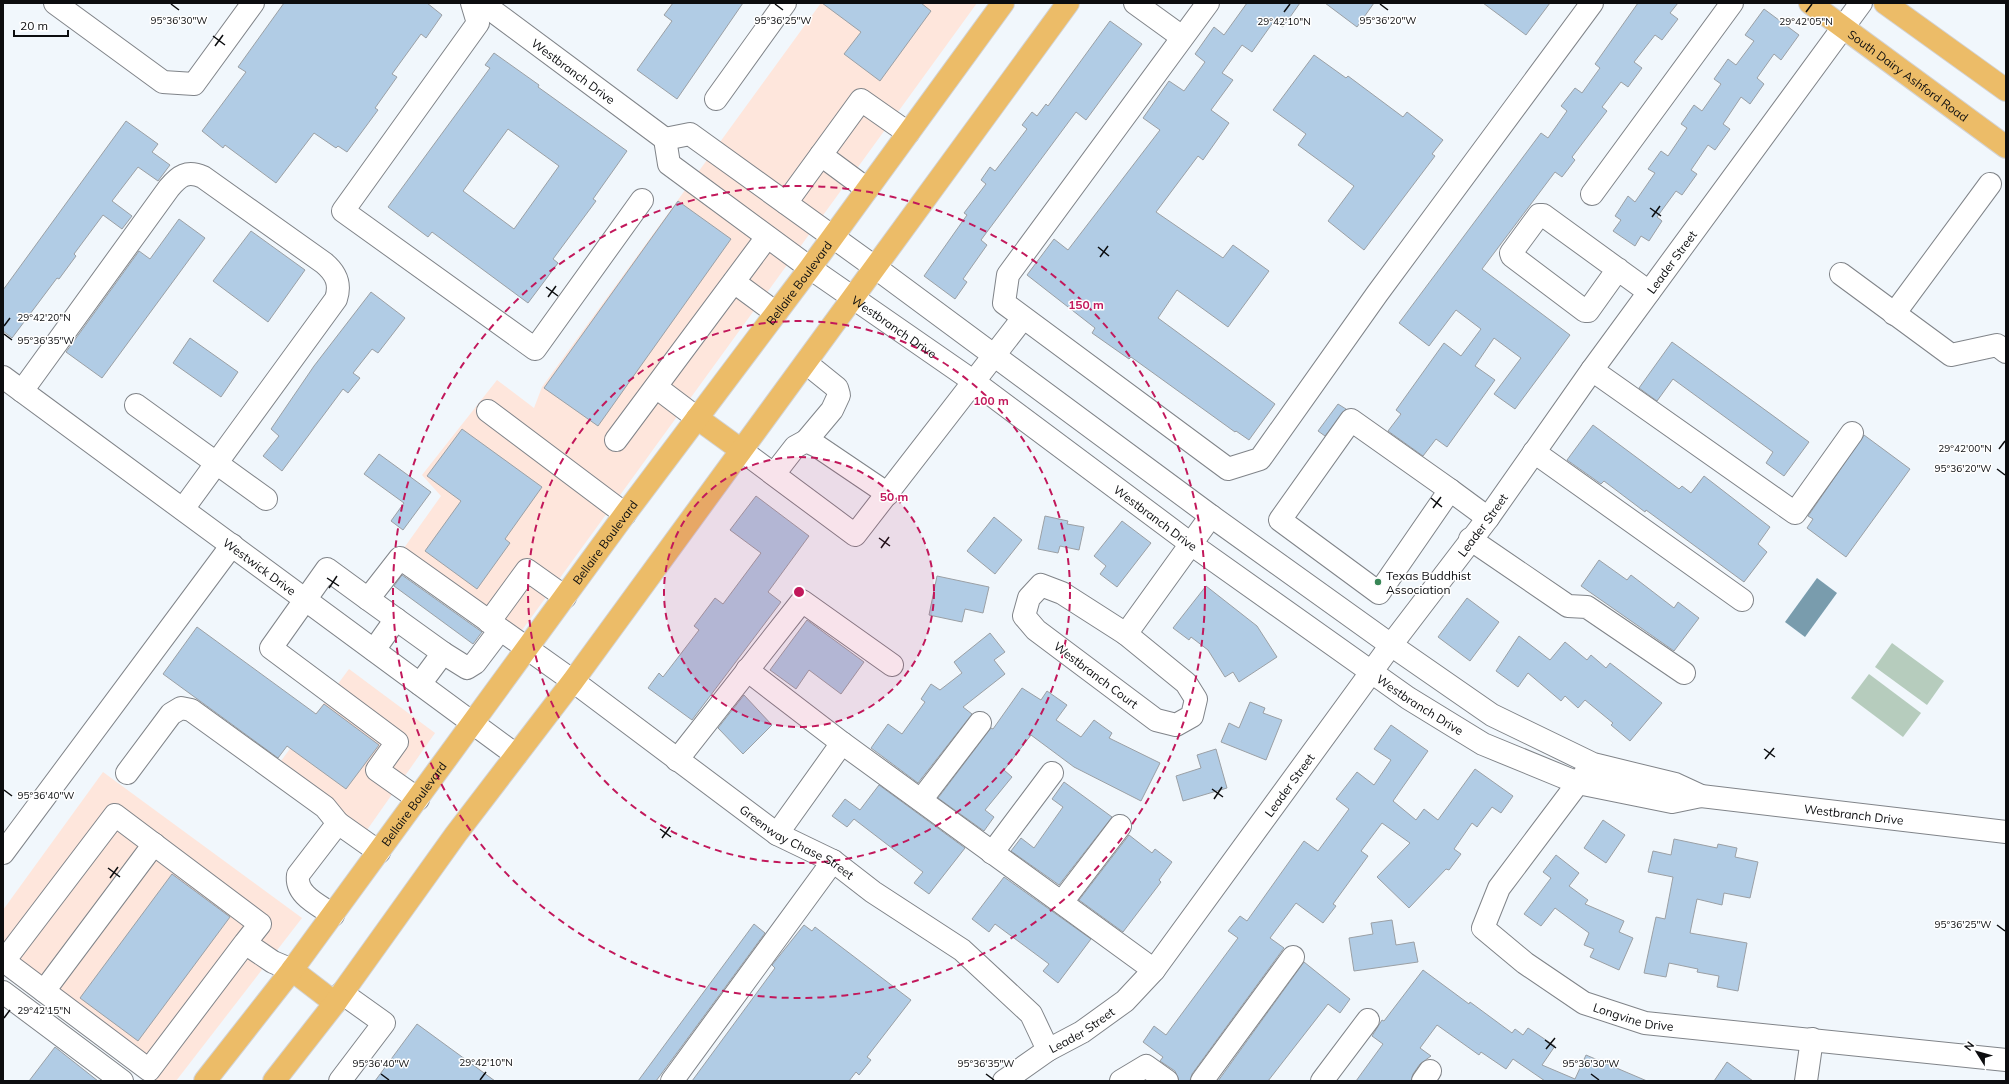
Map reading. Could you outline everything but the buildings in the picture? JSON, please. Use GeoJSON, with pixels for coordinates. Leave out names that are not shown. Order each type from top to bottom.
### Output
{"type":"FeatureCollection","features":[{"type":"Feature","properties":{"kind":"main road","name":"Bellaire Boulevard"},"geometry":{"type":"LineString","coordinates":[[205,1081],[333,915],[474,724],[625,514],[810,268],[1003,3]]}},
{"type":"Feature","properties":{"kind":"main road"},"geometry":{"type":"LineString","coordinates":[[274,1081],[338,998],[456,834],[573,680],[876,268],[1068,3]]}},
{"type":"Feature","properties":{"kind":"main road","name":"South Dairy Ashford Road"},"geometry":{"type":"LineString","coordinates":[[1810,3],[2006,147]]}},
{"type":"Feature","properties":{"kind":"main road"},"geometry":{"type":"LineString","coordinates":[[1885,3],[2006,90]]}},
{"type":"Feature","properties":{"kind":"main road"},"geometry":{"type":"LineString","coordinates":[[697,418],[741,450]]}},
{"type":"Feature","properties":{"kind":"main road"},"geometry":{"type":"LineString","coordinates":[[292,970],[338,998]]}},
{"type":"Feature","properties":{"kind":"street"},"geometry":{"type":"LineString","coordinates":[[55,3],[163,82],[194,84],[253,3]]}},
{"type":"Feature","properties":{"kind":"street"},"geometry":{"type":"LineString","coordinates":[[472,3],[478,23],[343,211],[535,349],[642,200]]}},
{"type":"Feature","properties":{"kind":"street","name":"Westbranch Drive"},"geometry":{"type":"LineString","coordinates":[[482,3],[665,139],[669,164],[810,268],[973,381],[1191,544],[1408,698],[1483,744],[1578,783],[1672,802],[1701,796]]}},
{"type":"Feature","properties":{"kind":"street"},"geometry":{"type":"LineString","coordinates":[[716,99],[785,3]]}},
{"type":"Feature","properties":{"kind":"street"},"geometry":{"type":"LineString","coordinates":[[1135,3],[1182,37]]}},
{"type":"Feature","properties":{"kind":"street"},"geometry":{"type":"LineString","coordinates":[[1206,4],[1008,275],[1004,303],[1228,470],[1260,459],[1381,288],[1592,3]]}},
{"type":"Feature","properties":{"kind":"street"},"geometry":{"type":"LineString","coordinates":[[1592,194],[1732,3]]}},
{"type":"Feature","properties":{"kind":"street","name":"Leader Street"},"geometry":{"type":"LineString","coordinates":[[1004,1081],[1048,1050],[1082,1032],[1125,1001],[1154,970],[1391,645],[1470,539],[1488,518],[1592,370],[1861,3]]}},
{"type":"Feature","properties":{"kind":"street"},"geometry":{"type":"LineString","coordinates":[[786,203],[861,100],[908,133]]}},
{"type":"Feature","properties":{"kind":"street","name":"Westbranch Drive"},"geometry":{"type":"LineString","coordinates":[[665,139],[690,134],[876,268],[1211,516],[1391,645],[1492,715],[1593,764],[1675,784],[1701,796],[2006,832]]}},
{"type":"Feature","properties":{"kind":"street"},"geometry":{"type":"LineString","coordinates":[[821,155],[867,189]]}},
{"type":"Feature","properties":{"kind":"street"},"geometry":{"type":"LineString","coordinates":[[22,391],[169,188],[183,174],[197,174],[208,180],[324,263],[333,272],[339,285],[336,299],[183,509]]}},
{"type":"Feature","properties":{"kind":"street"},"geometry":{"type":"LineString","coordinates":[[1894,314],[1990,184]]}},
{"type":"Feature","properties":{"kind":"street"},"geometry":{"type":"LineString","coordinates":[[1618,269],[1588,311],[1585,311],[1512,256],[1511,253],[1539,215],[1543,215],[1650,292]]}},
{"type":"Feature","properties":{"kind":"street"},"geometry":{"type":"LineString","coordinates":[[616,440],[767,237]]}},
{"type":"Feature","properties":{"kind":"street"},"geometry":{"type":"LineString","coordinates":[[1841,274],[1951,355],[1997,345],[2006,352]]}},
{"type":"Feature","properties":{"kind":"street"},"geometry":{"type":"LineString","coordinates":[[734,282],[776,313]]}},
{"type":"Feature","properties":{"kind":"street"},"geometry":{"type":"LineString","coordinates":[[741,450],[855,535],[1023,318]]}},
{"type":"Feature","properties":{"kind":"street"},"geometry":{"type":"LineString","coordinates":[[774,474],[796,447],[806,441],[832,410],[840,395],[837,388],[806,363]]}},
{"type":"Feature","properties":{"kind":"street"},"geometry":{"type":"LineString","coordinates":[[1592,370],[1795,514],[1852,433]]}},
{"type":"Feature","properties":{"kind":"street","name":"Westwick Drive"},"geometry":{"type":"LineString","coordinates":[[3,377],[516,755]]}},
{"type":"Feature","properties":{"kind":"street"},"geometry":{"type":"LineString","coordinates":[[656,387],[697,418]]}},
{"type":"Feature","properties":{"kind":"street"},"geometry":{"type":"LineString","coordinates":[[136,405],[266,499]]}},
{"type":"Feature","properties":{"kind":"street"},"geometry":{"type":"LineString","coordinates":[[488,411],[625,514]]}},
{"type":"Feature","properties":{"kind":"street"},"geometry":{"type":"LineString","coordinates":[[1450,490],[1379,593],[1280,520],[1351,420],[1450,490],[1488,518]]}},
{"type":"Feature","properties":{"kind":"street"},"geometry":{"type":"LineString","coordinates":[[806,441],[817,446],[888,494]]}},
{"type":"Feature","properties":{"kind":"street"},"geometry":{"type":"LineString","coordinates":[[1534,452],[1742,600]]}},
{"type":"Feature","properties":{"kind":"street"},"geometry":{"type":"LineString","coordinates":[[1126,634],[1211,516]]}},
{"type":"Feature","properties":{"kind":"street"},"geometry":{"type":"LineString","coordinates":[[1470,539],[1568,606],[1587,607],[1684,673]]}},
{"type":"Feature","properties":{"kind":"street"},"geometry":{"type":"LineString","coordinates":[[3,853],[232,545]]}},
{"type":"Feature","properties":{"kind":"street","name":"Greenway Chase Street"},"geometry":{"type":"LineString","coordinates":[[368,599],[400,558],[494,626],[573,680],[777,834],[833,861],[879,896],[962,950],[1031,1014],[1048,1050]]}},
{"type":"Feature","properties":{"kind":"street"},"geometry":{"type":"LineString","coordinates":[[418,799],[377,770],[397,742],[271,648],[305,599],[327,569],[461,666],[467,668],[471,667],[527,570],[565,597]]}},
{"type":"Feature","properties":{"kind":"street","name":"Westbranch Court"},"geometry":{"type":"LineString","coordinates":[[1041,585],[1062,593],[1126,634],[1186,683],[1196,699],[1192,716],[1176,725],[1156,720],[1036,630],[1024,616],[1029,598],[1041,585]]}},
{"type":"Feature","properties":{"kind":"street"},"geometry":{"type":"LineString","coordinates":[[677,760],[802,601],[892,665]]}},
{"type":"Feature","properties":{"kind":"street"},"geometry":{"type":"LineString","coordinates":[[374,650],[396,619]]}},
{"type":"Feature","properties":{"kind":"street"},"geometry":{"type":"LineString","coordinates":[[420,684],[443,653]]}},
{"type":"Feature","properties":{"kind":"street"},"geometry":{"type":"LineString","coordinates":[[747,670],[842,743],[1154,970]]}},
{"type":"Feature","properties":{"kind":"street"},"geometry":{"type":"LineString","coordinates":[[127,773],[171,714],[181,708],[191,710],[325,807],[338,824],[379,852]]}},
{"type":"Feature","properties":{"kind":"street"},"geometry":{"type":"LineString","coordinates":[[922,800],[980,723]]}},
{"type":"Feature","properties":{"kind":"street"},"geometry":{"type":"LineString","coordinates":[[777,834],[842,743]]}},
{"type":"Feature","properties":{"kind":"street","name":"Longvine Drive"},"geometry":{"type":"LineString","coordinates":[[1593,764],[1499,888],[1482,928],[1525,963],[1584,1003],[1645,1023],[2006,1060]]}},
{"type":"Feature","properties":{"kind":"street"},"geometry":{"type":"LineString","coordinates":[[992,853],[1052,773]]}},
{"type":"Feature","properties":{"kind":"street"},"geometry":{"type":"LineString","coordinates":[[115,815],[154,844],[260,924],[149,1070],[4,961],[115,815]]}},
{"type":"Feature","properties":{"kind":"street"},"geometry":{"type":"LineString","coordinates":[[333,915],[302,892],[297,884],[298,875],[338,824]]}},
{"type":"Feature","properties":{"kind":"street"},"geometry":{"type":"LineString","coordinates":[[1062,902],[1120,826]]}},
{"type":"Feature","properties":{"kind":"street"},"geometry":{"type":"LineString","coordinates":[[44,990],[154,844]]}},
{"type":"Feature","properties":{"kind":"street"},"geometry":{"type":"LineString","coordinates":[[672,1081],[833,861]]}},
{"type":"Feature","properties":{"kind":"street"},"geometry":{"type":"LineString","coordinates":[[245,943],[273,962],[292,970]]}},
{"type":"Feature","properties":{"kind":"street"},"geometry":{"type":"LineString","coordinates":[[1202,1081],[1293,957]]}},
{"type":"Feature","properties":{"kind":"street"},"geometry":{"type":"LineString","coordinates":[[3,992],[122,1081]]}},
{"type":"Feature","properties":{"kind":"street"},"geometry":{"type":"LineString","coordinates":[[338,998],[384,1023],[340,1081]]}},
{"type":"Feature","properties":{"kind":"street"},"geometry":{"type":"LineString","coordinates":[[1322,1081],[1368,1020]]}},
{"type":"Feature","properties":{"kind":"street"},"geometry":{"type":"LineString","coordinates":[[1806,1081],[1812,1039]]}},
{"type":"Feature","properties":{"kind":"street"},"geometry":{"type":"LineString","coordinates":[[1120,1081],[1146,1066],[1167,1081]]}},
{"type":"Feature","properties":{"kind":"shaded area"},"geometry":{"type":"Polygon","coordinates":[[[821,3],[977,3],[520,633],[404,548],[441,496],[422,475],[497,380],[534,408],[542,387],[821,3]]]}},
{"type":"Feature","properties":{"kind":"shaded area"},"geometry":{"type":"Polygon","coordinates":[[[349,669],[435,733],[367,830],[278,765],[349,669]]]}},
{"type":"Feature","properties":{"kind":"shaded area"},"geometry":{"type":"Polygon","coordinates":[[[103,772],[302,918],[176,1081],[151,1081],[3,970],[3,910],[103,772]]]}},
{"type":"Feature","properties":{"kind":"green space"},"geometry":{"type":"Polygon","coordinates":[[[1892,643],[1944,681],[1927,705],[1875,667],[1892,643]]]}},
{"type":"Feature","properties":{"kind":"green space"},"geometry":{"type":"Polygon","coordinates":[[[1869,674],[1921,713],[1903,737],[1851,698],[1869,674]]]}},
{"type":"Feature","properties":{"kind":"water"},"geometry":{"type":"Polygon","coordinates":[[[1817,578],[1837,593],[1805,637],[1785,622],[1817,578]]]}},
{"type":"Feature","properties":{"kind":"place","name":"Texas Buddhist Association"},"geometry":{"type":"Point","coordinates":[1378,582]}}]}
